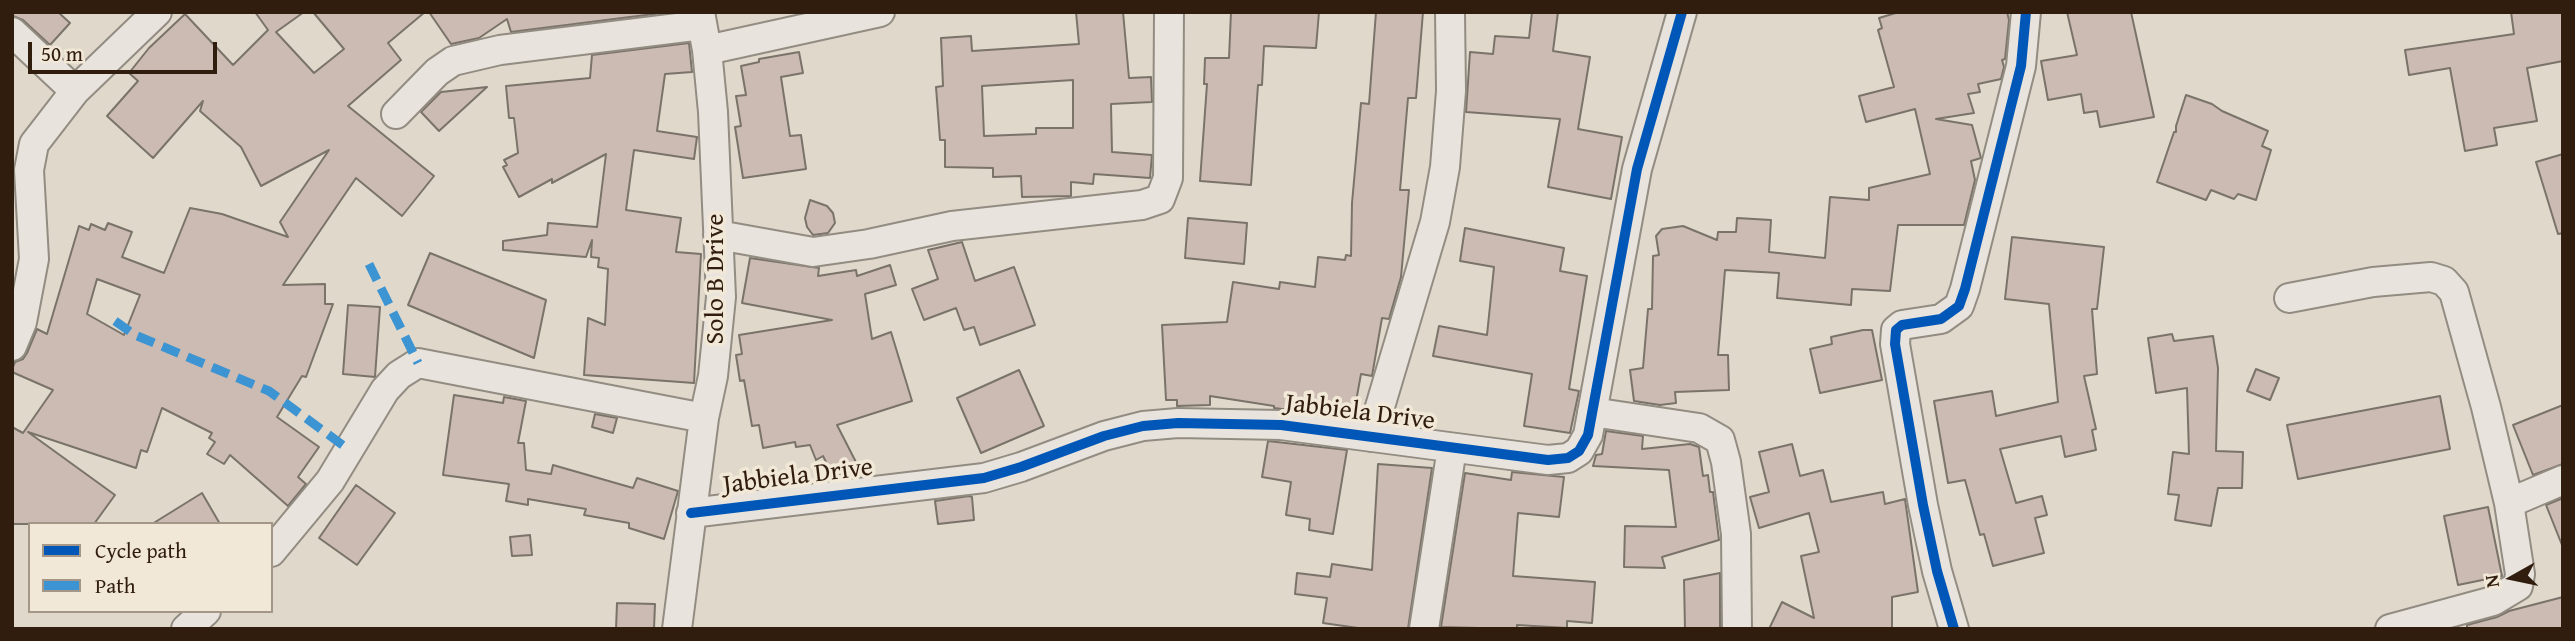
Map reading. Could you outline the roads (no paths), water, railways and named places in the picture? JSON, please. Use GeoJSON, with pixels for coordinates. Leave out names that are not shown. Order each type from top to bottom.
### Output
{"type":"FeatureCollection","features":[{"type":"Feature","properties":{"kind":"street"},"geometry":{"type":"LineString","coordinates":[[12,346],[22,322],[34,259],[29,170],[34,144],[75,91],[157,12]]}},
{"type":"Feature","properties":{"kind":"street"},"geometry":{"type":"LineString","coordinates":[[396,114],[437,72],[453,61],[500,50],[880,12]]}},
{"type":"Feature","properties":{"kind":"street"},"geometry":{"type":"LineString","coordinates":[[718,235],[813,252],[869,244],[952,226],[1142,205],[1160,199],[1168,178],[1169,12]]}},
{"type":"Feature","properties":{"kind":"street"},"geometry":{"type":"LineString","coordinates":[[1371,437],[1435,222],[1445,167],[1451,91],[1450,12]]}},
{"type":"Feature","properties":{"kind":"street","name":"Jabbiela Drive"},"geometry":{"type":"LineString","coordinates":[[691,513],[984,478],[1104,436],[1143,426],[1178,423],[1281,425],[1548,460],[1568,458],[1579,451],[1588,435],[1637,169],[1682,12]]}},
{"type":"Feature","properties":{"kind":"street"},"geometry":{"type":"LineString","coordinates":[[1954,629],[1937,571],[1923,505],[1895,344],[1896,330],[1902,324],[1941,319],[1959,306],[2021,66],[2026,12]]}},
{"type":"Feature","properties":{"kind":"street","name":"Solo B Drive"},"geometry":{"type":"LineString","coordinates":[[677,629],[704,418],[719,332],[721,296],[713,112],[703,29]]}},
{"type":"Feature","properties":{"kind":"street"},"geometry":{"type":"LineString","coordinates":[[13,33],[75,91]]}},
{"type":"Feature","properties":{"kind":"street"},"geometry":{"type":"LineString","coordinates":[[2289,298],[2373,282],[2431,277],[2444,281],[2454,292],[2509,503],[2520,573],[2518,586],[2493,601],[2390,629]]}},
{"type":"Feature","properties":{"kind":"street"},"geometry":{"type":"LineString","coordinates":[[273,550],[330,481],[385,390],[399,375],[418,363],[704,418]]}},
{"type":"Feature","properties":{"kind":"street"},"geometry":{"type":"LineString","coordinates":[[1592,412],[1699,428],[1720,440],[1726,462],[1736,534],[1737,629]]}},
{"type":"Feature","properties":{"kind":"street"},"geometry":{"type":"LineString","coordinates":[[1424,629],[1452,448]]}},
{"type":"Feature","properties":{"kind":"street"},"geometry":{"type":"LineString","coordinates":[[2509,503],[2563,480]]}},
{"type":"Feature","properties":{"kind":"street"},"geometry":{"type":"LineString","coordinates":[[186,629],[204,613]]}}]}
